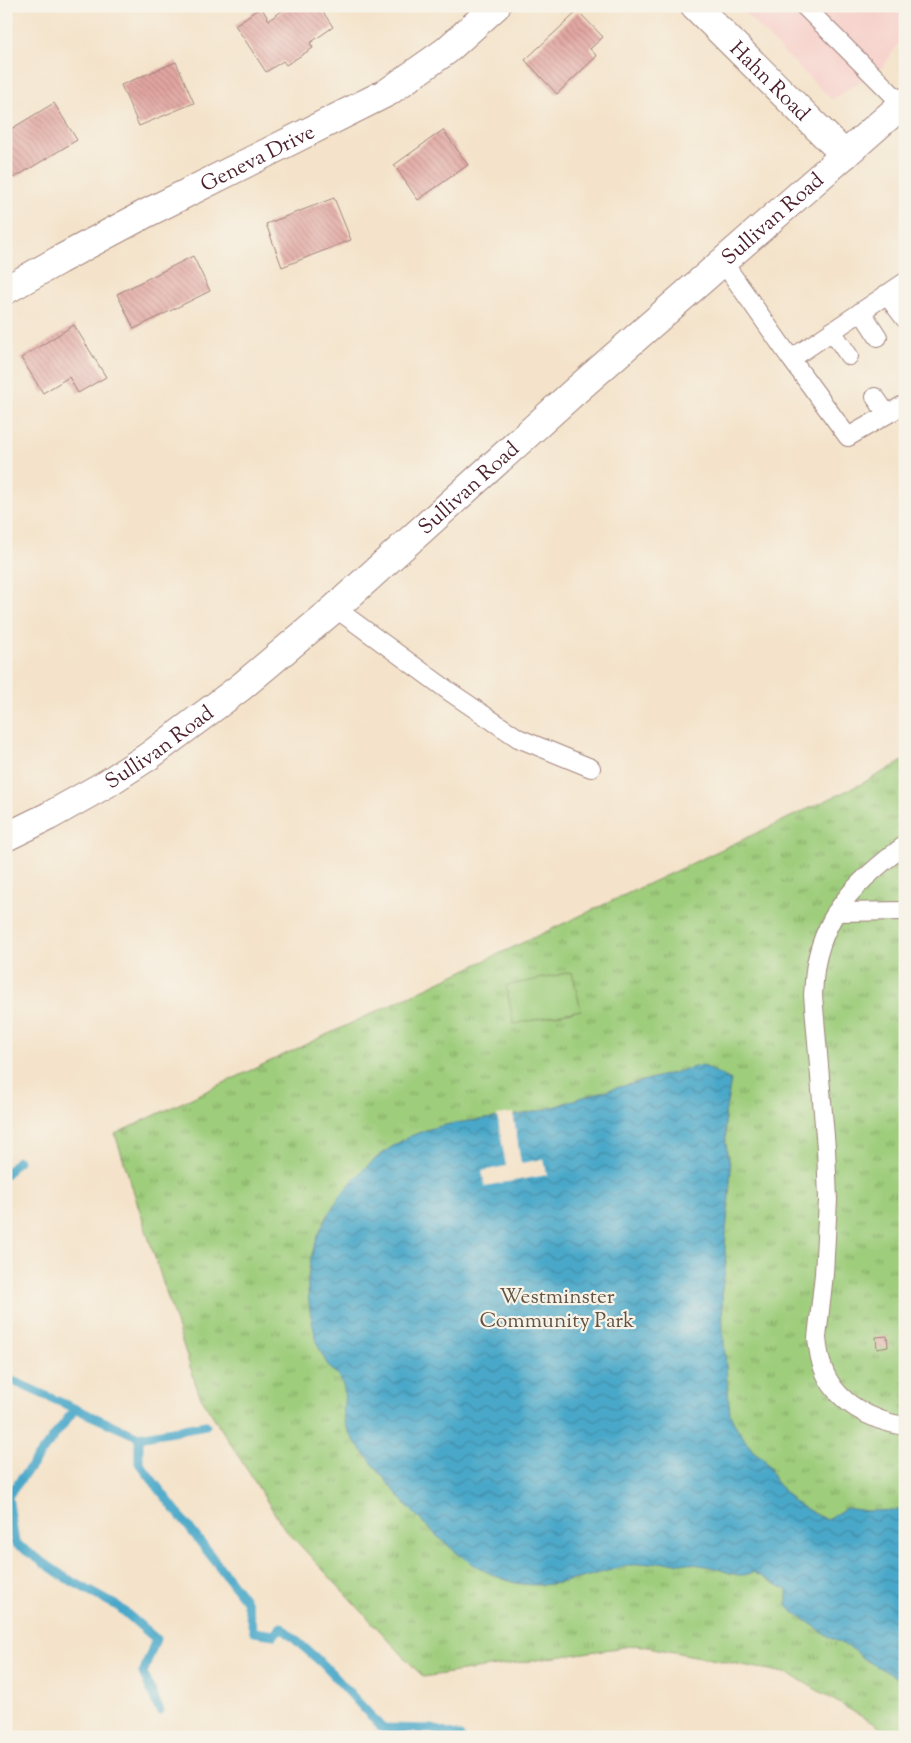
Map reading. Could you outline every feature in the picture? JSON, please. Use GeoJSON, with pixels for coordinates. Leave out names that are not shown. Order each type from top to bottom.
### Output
{"type":"FeatureCollection","features":[{"type":"Feature","properties":{"kind":"street","name":"Geneva Drive"},"geometry":{"type":"LineString","coordinates":[[6,290],[145,214],[388,92],[446,51],[496,6]]}},
{"type":"Feature","properties":{"kind":"street","name":"Hahn Road"},"geometry":{"type":"LineString","coordinates":[[695,6],[845,155]]}},
{"type":"Feature","properties":{"kind":"street","name":"Sullivan Road"},"geometry":{"type":"LineString","coordinates":[[6,837],[90,793],[149,756],[241,687],[335,608],[573,393],[904,103]]}},
{"type":"Feature","properties":{"kind":"lane"},"geometry":{"type":"LineString","coordinates":[[804,6],[904,103]]}},
{"type":"Feature","properties":{"kind":"lane"},"geometry":{"type":"LineString","coordinates":[[723,262],[848,437],[905,404]]}},
{"type":"Feature","properties":{"kind":"lane"},"geometry":{"type":"LineString","coordinates":[[791,359],[905,282]]}},
{"type":"Feature","properties":{"kind":"lane"},"geometry":{"type":"LineString","coordinates":[[886,294],[905,319]]}},
{"type":"Feature","properties":{"kind":"lane"},"geometry":{"type":"LineString","coordinates":[[861,311],[878,337]]}},
{"type":"Feature","properties":{"kind":"lane"},"geometry":{"type":"LineString","coordinates":[[832,331],[848,356]]}},
{"type":"Feature","properties":{"kind":"lane"},"geometry":{"type":"LineString","coordinates":[[875,397],[887,414]]}},
{"type":"Feature","properties":{"kind":"lane"},"geometry":{"type":"LineString","coordinates":[[335,608],[450,692],[518,738],[591,768]]}},
{"type":"Feature","properties":{"kind":"lane"},"geometry":{"type":"LineString","coordinates":[[905,845],[856,886],[836,912],[823,938],[816,966],[813,995],[828,1174],[828,1225],[817,1338],[819,1354],[828,1380],[845,1400],[871,1416],[887,1423],[905,1426]]}},
{"type":"Feature","properties":{"kind":"lane"},"geometry":{"type":"LineString","coordinates":[[836,912],[905,911]]}},
{"type":"Feature","properties":{"kind":"shaded area"},"geometry":{"type":"Polygon","coordinates":[[[737,6],[905,6],[905,33],[883,67],[832,100],[737,6]]]}},
{"type":"Feature","properties":{"kind":"green space","name":"Westminster Community Park"},"geometry":{"type":"Polygon","coordinates":[[[905,760],[905,1737],[896,1737],[790,1674],[637,1645],[423,1677],[284,1528],[199,1394],[115,1134],[861,784],[905,760]]]}},
{"type":"Feature","properties":{"kind":"green space"},"geometry":{"type":"Polygon","coordinates":[[[572,972],[581,1010],[514,1024],[506,986],[572,972]]]}},
{"type":"Feature","properties":{"kind":"water"},"geometry":{"type":"Polygon","coordinates":[[[702,1065],[731,1080],[725,1115],[726,1144],[731,1170],[725,1248],[726,1264],[722,1289],[723,1330],[730,1414],[753,1451],[763,1458],[769,1466],[775,1481],[792,1501],[826,1520],[846,1508],[867,1511],[905,1510],[905,1682],[862,1658],[856,1651],[831,1638],[791,1610],[787,1606],[787,1590],[753,1572],[737,1575],[696,1564],[657,1562],[633,1565],[567,1581],[534,1585],[517,1583],[496,1576],[475,1565],[436,1535],[418,1517],[356,1443],[344,1421],[344,1388],[341,1380],[328,1365],[318,1345],[310,1312],[308,1279],[311,1258],[318,1237],[327,1217],[352,1181],[385,1152],[403,1140],[433,1128],[448,1124],[537,1111],[702,1065]]]}},
{"type":"Feature","properties":{"kind":"pier"},"geometry":{"type":"Polygon","coordinates":[[[513,1113],[521,1163],[544,1159],[547,1175],[485,1186],[482,1171],[506,1166],[497,1115],[513,1113]]]}},
{"type":"Feature","properties":{"kind":"building"},"geometry":{"type":"Polygon","coordinates":[[[289,6],[319,6],[333,27],[310,43],[313,48],[286,65],[283,61],[266,72],[235,25],[261,7],[269,20],[289,6]]]}},
{"type":"Feature","properties":{"kind":"building"},"geometry":{"type":"Polygon","coordinates":[[[578,11],[603,37],[590,49],[597,56],[557,94],[525,60],[578,11]]]}},
{"type":"Feature","properties":{"kind":"building"},"geometry":{"type":"Polygon","coordinates":[[[176,62],[194,103],[139,126],[121,85],[176,62]]]}},
{"type":"Feature","properties":{"kind":"building"},"geometry":{"type":"Polygon","coordinates":[[[54,103],[77,140],[14,178],[6,165],[6,132],[54,103]]]}},
{"type":"Feature","properties":{"kind":"building"},"geometry":{"type":"Polygon","coordinates":[[[443,130],[468,165],[418,200],[394,165],[443,130]]]}},
{"type":"Feature","properties":{"kind":"building"},"geometry":{"type":"Polygon","coordinates":[[[334,198],[351,240],[282,267],[266,224],[334,198]]]}},
{"type":"Feature","properties":{"kind":"building"},"geometry":{"type":"Polygon","coordinates":[[[193,256],[210,291],[134,329],[117,294],[193,256]]]}},
{"type":"Feature","properties":{"kind":"building"},"geometry":{"type":"Polygon","coordinates":[[[74,325],[106,377],[78,393],[69,377],[43,393],[21,358],[74,325]]]}},
{"type":"Feature","properties":{"kind":"building"},"geometry":{"type":"Polygon","coordinates":[[[887,1336],[888,1347],[877,1349],[876,1337],[887,1336]]]}},
{"type":"Feature","properties":{"kind":"waterway"},"geometry":{"type":"LineString","coordinates":[[6,1174],[18,1161]]}},
{"type":"Feature","properties":{"kind":"waterway"},"geometry":{"type":"LineString","coordinates":[[6,1378],[139,1437],[206,1425]]}},
{"type":"Feature","properties":{"kind":"waterway"},"geometry":{"type":"LineString","coordinates":[[75,1409],[8,1496],[15,1543],[66,1578],[119,1607],[156,1639],[143,1673],[160,1711]]}},
{"type":"Feature","properties":{"kind":"waterway"},"geometry":{"type":"LineString","coordinates":[[139,1437],[139,1463],[246,1601],[254,1632],[274,1635],[281,1627],[324,1665],[382,1728],[432,1729],[460,1737]]}}]}
